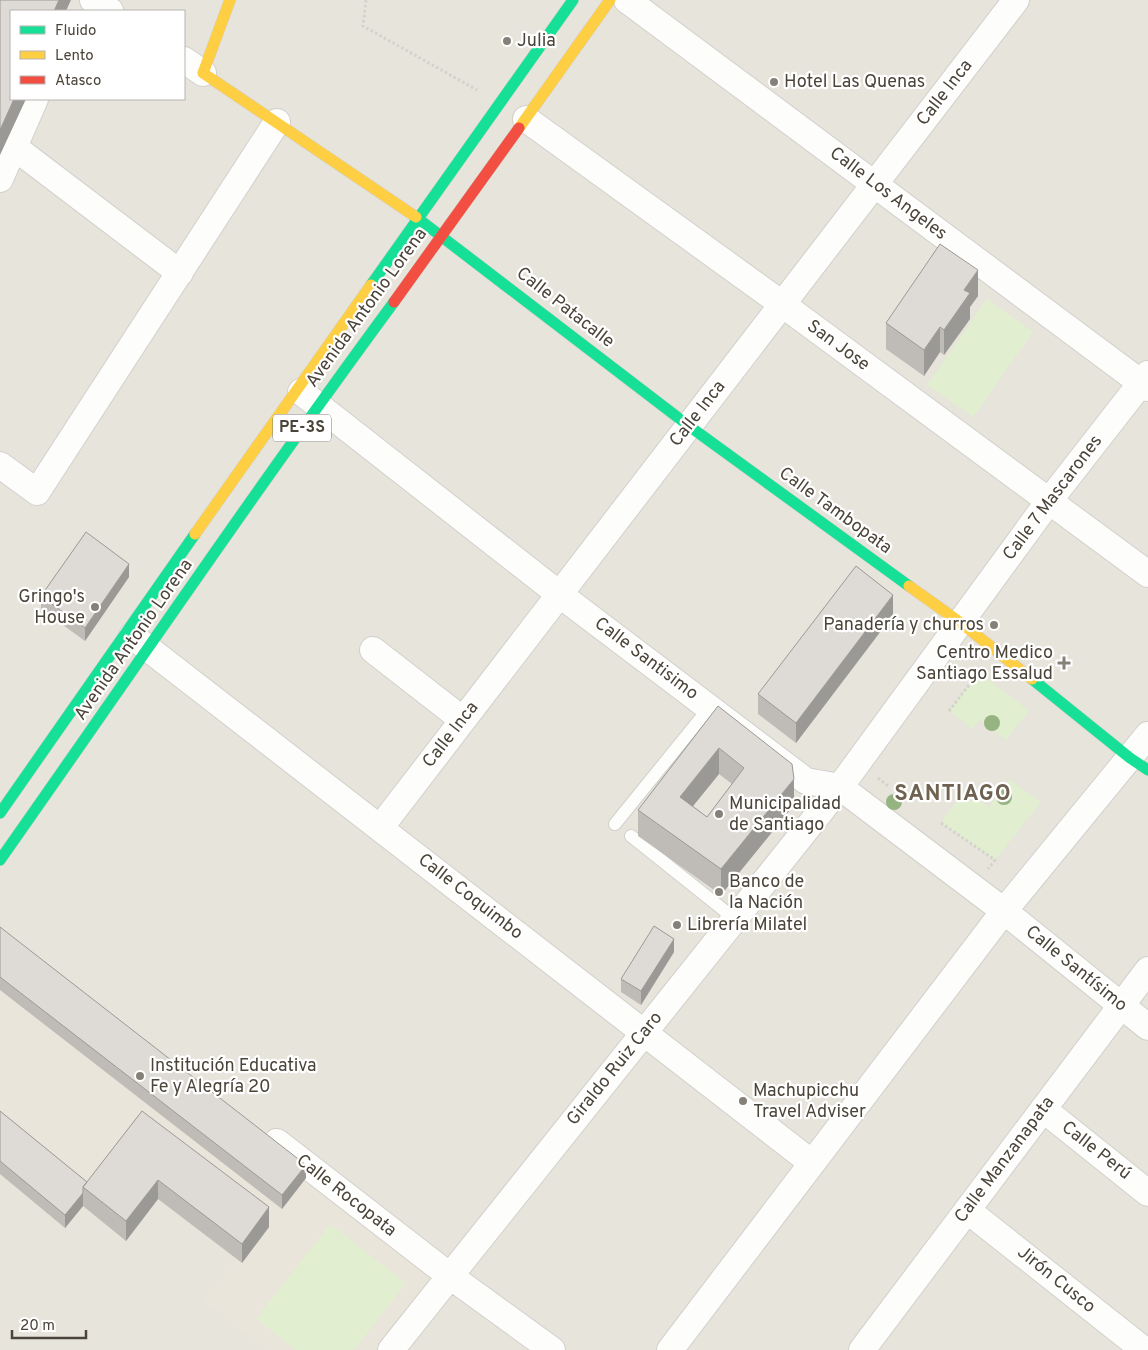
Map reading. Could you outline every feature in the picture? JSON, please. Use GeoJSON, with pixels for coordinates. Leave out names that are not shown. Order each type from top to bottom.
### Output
{"type":"FeatureCollection","features":[{"type":"Feature","properties":{"kind":"main road"},"geometry":{"type":"LineString","coordinates":[[194,66],[230,0]]}},
{"type":"Feature","properties":{"kind":"main road","name":"Avenida Antonio Lorena"},"geometry":{"type":"LineString","coordinates":[[0,813],[296,389],[419,219],[573,0]]}},
{"type":"Feature","properties":{"kind":"main road","name":"Avenida Antonio Lorena"},"geometry":{"type":"LineString","coordinates":[[0,860],[318,405],[442,236],[610,0]]}},
{"type":"Feature","properties":{"kind":"main road","name":"Calle Patacalle"},"geometry":{"type":"LineString","coordinates":[[194,66],[419,219],[689,426]]}},
{"type":"Feature","properties":{"kind":"main road","name":"Calle Tambopata"},"geometry":{"type":"LineString","coordinates":[[689,426],[961,623],[1139,764]]}},
{"type":"Feature","properties":{"kind":"street"},"geometry":{"type":"LineString","coordinates":[[93,0],[108,10]]}},
{"type":"Feature","properties":{"kind":"street","name":"Calle Los Angeles"},"geometry":{"type":"LineString","coordinates":[[627,0],[874,184],[1146,382]]}},
{"type":"Feature","properties":{"kind":"street","name":"Calle Inca"},"geometry":{"type":"LineString","coordinates":[[380,828],[1016,0]]}},
{"type":"Feature","properties":{"kind":"street"},"geometry":{"type":"LineString","coordinates":[[0,179],[35,100]]}},
{"type":"Feature","properties":{"kind":"street","name":"San Jose"},"geometry":{"type":"LineString","coordinates":[[526,119],[782,304],[1148,574]]}},
{"type":"Feature","properties":{"kind":"street"},"geometry":{"type":"LineString","coordinates":[[0,465],[37,492],[277,122]]}},
{"type":"Feature","properties":{"kind":"street"},"geometry":{"type":"LineString","coordinates":[[14,147],[180,273]]}},
{"type":"Feature","properties":{"kind":"street","name":"Calle 7 Mascarones"},"geometry":{"type":"LineString","coordinates":[[944,645],[1049,501],[1146,382]]}},
{"type":"Feature","properties":{"kind":"street","name":"Calle Santisimo"},"geometry":{"type":"LineString","coordinates":[[296,389],[559,594],[806,781],[840,788],[1004,911]]}},
{"type":"Feature","properties":{"kind":"street","name":"Calle Coquimbo"},"geometry":{"type":"LineString","coordinates":[[127,633],[812,1162]]}},
{"type":"Feature","properties":{"kind":"street","name":"Giraldo Ruiz Caro"},"geometry":{"type":"LineString","coordinates":[[391,1350],[840,788],[944,645]]}},
{"type":"Feature","properties":{"kind":"street"},"geometry":{"type":"LineString","coordinates":[[374,650],[463,720]]}},
{"type":"Feature","properties":{"kind":"street"},"geometry":{"type":"LineString","coordinates":[[670,1350],[1004,911],[1139,764],[1148,735]]}},
{"type":"Feature","properties":{"kind":"street","name":"Calle Santísimo"},"geometry":{"type":"LineString","coordinates":[[1004,911],[1148,1027]]}},
{"type":"Feature","properties":{"kind":"street","name":"Calle Manzanapata"},"geometry":{"type":"LineString","coordinates":[[862,1350],[1148,970]]}},
{"type":"Feature","properties":{"kind":"street","name":"Calle Perú"},"geometry":{"type":"LineString","coordinates":[[1043,1109],[1148,1193]]}},
{"type":"Feature","properties":{"kind":"street","name":"Calle Rocopata"},"geometry":{"type":"LineString","coordinates":[[261,1130],[450,1276],[552,1350]]}},
{"type":"Feature","properties":{"kind":"street","name":"Jirón Cusco"},"geometry":{"type":"LineString","coordinates":[[968,1210],[1144,1350]]}},
{"type":"Feature","properties":{"kind":"lane"},"geometry":{"type":"LineString","coordinates":[[615,824],[709,708]]}},
{"type":"Feature","properties":{"kind":"lane"},"geometry":{"type":"LineString","coordinates":[[631,836],[735,919]]}},
{"type":"Feature","properties":{"kind":"path"},"geometry":{"type":"LineString","coordinates":[[366,0],[363,26],[501,103]]}},
{"type":"Feature","properties":{"kind":"path"},"geometry":{"type":"LineString","coordinates":[[944,645],[979,672],[949,711]]}},
{"type":"Feature","properties":{"kind":"path"},"geometry":{"type":"LineString","coordinates":[[941,823],[995,860],[973,888]]}},
{"type":"Feature","properties":{"kind":"shaded area"},"geometry":{"type":"Polygon","coordinates":[[[0,0],[1148,0],[1148,1350],[0,1350],[0,0]]]}},
{"type":"Feature","properties":{"kind":"shaded area"},"geometry":{"type":"Polygon","coordinates":[[[0,941],[433,1276],[377,1350],[267,1350],[203,1300],[237,1260],[158,1200],[126,1241],[83,1207],[65,1228],[0,1174],[0,941]]]}},
{"type":"Feature","properties":{"kind":"green space"},"geometry":{"type":"Polygon","coordinates":[[[987,299],[1033,332],[973,417],[927,385],[987,299]]]}},
{"type":"Feature","properties":{"kind":"green space"},"geometry":{"type":"Polygon","coordinates":[[[979,672],[1029,711],[1006,740],[980,720],[972,729],[949,711],[979,672]]]}},
{"type":"Feature","properties":{"kind":"green space"},"geometry":{"type":"Polygon","coordinates":[[[1009,779],[1041,802],[995,860],[941,823],[965,789],[989,807],[1009,779]]]}},
{"type":"Feature","properties":{"kind":"green space"},"geometry":{"type":"Polygon","coordinates":[[[330,1224],[406,1283],[354,1350],[296,1350],[256,1319],[330,1224]]]}},
{"type":"Feature","properties":{"kind":"building"},"geometry":{"type":"Polygon","coordinates":[[[0,0],[59,0],[54,10],[10,10],[10,100],[14,100],[0,130],[0,0]]]}},
{"type":"Feature","properties":{"kind":"building"},"geometry":{"type":"Polygon","coordinates":[[[940,244],[978,270],[964,290],[970,293],[944,330],[940,327],[924,350],[886,323],[940,244]]]}},
{"type":"Feature","properties":{"kind":"building","name":"Gringo's House"},"geometry":{"type":"Polygon","coordinates":[[[86,532],[129,564],[85,628],[41,596],[86,532]]]}},
{"type":"Feature","properties":{"kind":"building"},"geometry":{"type":"Polygon","coordinates":[[[856,566],[893,595],[796,723],[758,694],[856,566]]]}},
{"type":"Feature","properties":{"kind":"building"},"geometry":{"type":"Polygon","coordinates":[[[718,706],[792,764],[794,779],[721,869],[638,810],[718,706]],[[719,748],[680,797],[707,817],[744,768],[719,748]]]}},
{"type":"Feature","properties":{"kind":"building"},"geometry":{"type":"Polygon","coordinates":[[[654,926],[674,939],[641,991],[621,979],[654,926]]]}},
{"type":"Feature","properties":{"kind":"building"},"geometry":{"type":"Polygon","coordinates":[[[0,927],[306,1165],[282,1195],[0,977],[0,927]]]}},
{"type":"Feature","properties":{"kind":"building"},"geometry":{"type":"Polygon","coordinates":[[[0,1111],[87,1182],[83,1187],[83,1193],[65,1215],[0,1161],[0,1111]]]}},
{"type":"Feature","properties":{"kind":"building"},"geometry":{"type":"Polygon","coordinates":[[[142,1111],[269,1207],[242,1244],[158,1180],[126,1221],[83,1187],[142,1111]]]}},
{"type":"Feature","properties":{"kind":"traffic: fast"},"geometry":{"type":"LineString","coordinates":[[371,285],[573,0]]}},
{"type":"Feature","properties":{"kind":"traffic: fast"},"geometry":{"type":"LineString","coordinates":[[416,217],[689,426],[909,586]]}},
{"type":"Feature","properties":{"kind":"traffic: fast"},"geometry":{"type":"LineString","coordinates":[[0,860],[245,510],[394,302]]}},
{"type":"Feature","properties":{"kind":"traffic: fast"},"geometry":{"type":"LineString","coordinates":[[0,813],[195,534]]}},
{"type":"Feature","properties":{"kind":"traffic: fast"},"geometry":{"type":"LineString","coordinates":[[1032,679],[1130,758],[1148,770]]}},
{"type":"Feature","properties":{"kind":"traffic: slow"},"geometry":{"type":"LineString","coordinates":[[230,0],[203,73],[416,217]]}},
{"type":"Feature","properties":{"kind":"traffic: slow"},"geometry":{"type":"LineString","coordinates":[[519,128],[610,0]]}},
{"type":"Feature","properties":{"kind":"traffic: slow"},"geometry":{"type":"LineString","coordinates":[[195,534],[371,285]]}},
{"type":"Feature","properties":{"kind":"traffic: slow"},"geometry":{"type":"LineString","coordinates":[[909,586],[961,623],[1032,679]]}},
{"type":"Feature","properties":{"kind":"traffic: jam"},"geometry":{"type":"LineString","coordinates":[[394,302],[519,128]]}},
{"type":"Feature","properties":{"kind":"place","name":"Julia"},"geometry":{"type":"Point","coordinates":[507,41]}},
{"type":"Feature","properties":{"kind":"place","name":"Hotel Las Quenas"},"geometry":{"type":"Point","coordinates":[774,82]}},
{"type":"Feature","properties":{"kind":"place","name":"Gringo's House"},"geometry":{"type":"Point","coordinates":[95,607]}},
{"type":"Feature","properties":{"kind":"place","name":"Panadería y churros"},"geometry":{"type":"Point","coordinates":[994,625]}},
{"type":"Feature","properties":{"kind":"place","name":"Centro Medico Santiago Essalud"},"geometry":{"type":"Point","coordinates":[1064,663]}},
{"type":"Feature","properties":{"kind":"place","name":"Municipalidad de Santiago"},"geometry":{"type":"Point","coordinates":[719,814]}},
{"type":"Feature","properties":{"kind":"place","name":"Banco de la Nación"},"geometry":{"type":"Point","coordinates":[719,892]}},
{"type":"Feature","properties":{"kind":"place","name":"Librería Milatel"},"geometry":{"type":"Point","coordinates":[677,925]}},
{"type":"Feature","properties":{"kind":"place","name":"Institución Educativa Fe y Alegría 20"},"geometry":{"type":"Point","coordinates":[140,1076]}},
{"type":"Feature","properties":{"kind":"place","name":"Machupicchu Travel Adviser"},"geometry":{"type":"Point","coordinates":[743,1101]}},
{"type":"Feature","properties":{"kind":"district","name":"SANTIAGO"},"geometry":{"type":"Point","coordinates":[953,794]}}]}
